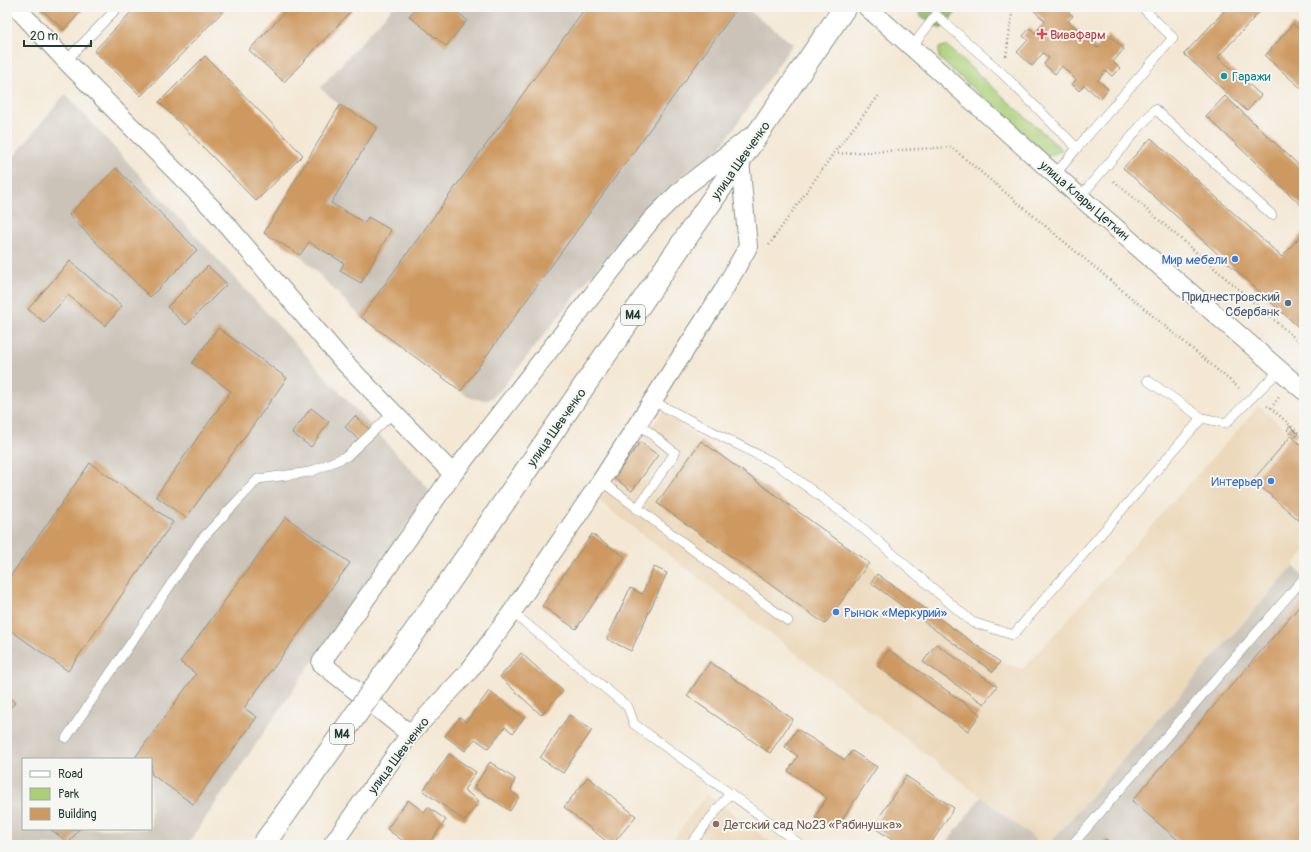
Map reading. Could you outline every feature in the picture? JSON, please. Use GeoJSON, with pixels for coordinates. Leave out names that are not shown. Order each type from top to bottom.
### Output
{"type":"FeatureCollection","features":[{"type":"Feature","properties":{"kind":"highway","name":"улица Шевченко"},"geometry":{"type":"LineString","coordinates":[[263,845],[421,623],[845,7]]}},
{"type":"Feature","properties":{"kind":"street"},"geometry":{"type":"LineString","coordinates":[[16,7],[66,61],[216,212],[342,360],[454,474]]}},
{"type":"Feature","properties":{"kind":"street","name":"улица Клары Цеткин"},"geometry":{"type":"LineString","coordinates":[[867,7],[1080,197],[1304,391]]}},
{"type":"Feature","properties":{"kind":"street"},"geometry":{"type":"LineString","coordinates":[[410,734],[321,663],[454,474],[651,220],[683,188],[763,127]]}},
{"type":"Feature","properties":{"kind":"street","name":"улица Шевченко"},"geometry":{"type":"LineString","coordinates":[[332,845],[410,734],[469,671],[512,612],[601,482],[723,291],[748,247],[740,160]]}},
{"type":"Feature","properties":{"kind":"lane"},"geometry":{"type":"LineString","coordinates":[[66,61],[118,7]]}},
{"type":"Feature","properties":{"kind":"lane"},"geometry":{"type":"LineString","coordinates":[[1055,174],[1173,38],[1142,7]]}},
{"type":"Feature","properties":{"kind":"lane"},"geometry":{"type":"LineString","coordinates":[[912,48],[936,15],[1003,74],[1077,148]]}},
{"type":"Feature","properties":{"kind":"lane"},"geometry":{"type":"LineString","coordinates":[[1080,197],[1155,108],[1272,215]]}},
{"type":"Feature","properties":{"kind":"lane"},"geometry":{"type":"LineString","coordinates":[[1147,380],[1202,418],[1226,423],[1280,370]]}},
{"type":"Feature","properties":{"kind":"lane"},"geometry":{"type":"LineString","coordinates":[[653,399],[662,406],[776,464],[859,525],[972,622],[1013,635],[1202,418]]}},
{"type":"Feature","properties":{"kind":"lane"},"geometry":{"type":"LineString","coordinates":[[66,738],[201,540],[258,479],[310,472],[346,456],[393,413]]}},
{"type":"Feature","properties":{"kind":"lane"},"geometry":{"type":"LineString","coordinates":[[637,425],[648,431],[675,453],[637,509]]}},
{"type":"Feature","properties":{"kind":"lane"},"geometry":{"type":"LineString","coordinates":[[601,482],[788,621]]}},
{"type":"Feature","properties":{"kind":"lane"},"geometry":{"type":"LineString","coordinates":[[1072,845],[1304,578]]}},
{"type":"Feature","properties":{"kind":"lane"},"geometry":{"type":"LineString","coordinates":[[512,612],[628,707],[634,724],[801,845]]}},
{"type":"Feature","properties":{"kind":"lane"},"geometry":{"type":"LineString","coordinates":[[690,845],[730,793]]}},
{"type":"Feature","properties":{"kind":"path"},"geometry":{"type":"LineString","coordinates":[[1003,74],[1013,7]]}},
{"type":"Feature","properties":{"kind":"path"},"geometry":{"type":"LineString","coordinates":[[833,154],[951,147],[1252,399],[1271,408],[1304,438]]}},
{"type":"Feature","properties":{"kind":"path"},"geometry":{"type":"LineString","coordinates":[[1102,170],[1304,346]]}},
{"type":"Feature","properties":{"kind":"shaded area"},"geometry":{"type":"Polygon","coordinates":[[[393,7],[744,7],[793,44],[713,158],[689,169],[645,211],[598,267],[499,392],[488,400],[474,399],[467,396],[361,317],[300,255],[264,233],[340,105],[320,88],[393,7]]]}},
{"type":"Feature","properties":{"kind":"shaded area"},"geometry":{"type":"Polygon","coordinates":[[[65,94],[430,490],[187,845],[7,845],[7,165],[65,94]]]}},
{"type":"Feature","properties":{"kind":"shaded area","name":"Рынок «Меркурий»"},"geometry":{"type":"Polygon","coordinates":[[[1259,406],[1304,447],[1304,553],[1048,845],[1043,845],[599,501],[663,411],[701,441],[869,563],[878,574],[1000,662],[1023,669],[1259,406]]]}},
{"type":"Feature","properties":{"kind":"shaded area"},"geometry":{"type":"Polygon","coordinates":[[[1293,566],[1304,576],[1304,845],[1048,845],[1293,566]]]}},
{"type":"Feature","properties":{"kind":"shaded area","name":"Детский сад №23 «Рябинушка»"},"geometry":{"type":"Polygon","coordinates":[[[707,794],[775,845],[669,845],[707,794]]]}},
{"type":"Feature","properties":{"kind":"shaded area"},"geometry":{"type":"Polygon","coordinates":[[[981,797],[1043,845],[945,845],[981,797]]]}},
{"type":"Feature","properties":{"kind":"green space"},"geometry":{"type":"Polygon","coordinates":[[[918,7],[961,7],[941,29],[921,17],[918,7]]]}},
{"type":"Feature","properties":{"kind":"green space"},"geometry":{"type":"Polygon","coordinates":[[[947,46],[1062,150],[1054,154],[1047,155],[939,58],[939,47],[947,46]]]}},
{"type":"Feature","properties":{"kind":"building"},"geometry":{"type":"Polygon","coordinates":[[[39,7],[85,7],[64,30],[39,7]]]}},
{"type":"Feature","properties":{"kind":"building"},"geometry":{"type":"Polygon","coordinates":[[[136,7],[227,7],[141,96],[94,51],[136,7]]]}},
{"type":"Feature","properties":{"kind":"building"},"geometry":{"type":"Polygon","coordinates":[[[290,7],[355,7],[284,82],[249,50],[290,7]]]}},
{"type":"Feature","properties":{"kind":"building"},"geometry":{"type":"Polygon","coordinates":[[[417,7],[451,7],[467,20],[446,46],[409,16],[417,7]]]}},
{"type":"Feature","properties":{"kind":"building"},"geometry":{"type":"Polygon","coordinates":[[[586,7],[738,7],[461,391],[361,317],[586,7]]]}},
{"type":"Feature","properties":{"kind":"building"},"geometry":{"type":"Polygon","coordinates":[[[1055,7],[1057,9],[1059,7],[1063,7],[1073,16],[1068,21],[1097,48],[1109,35],[1124,49],[1113,62],[1120,68],[1112,76],[1106,71],[1098,80],[1108,89],[1100,99],[1084,85],[1079,91],[1072,84],[1076,80],[1062,66],[1055,74],[1044,64],[1049,58],[1043,53],[1032,66],[1017,52],[1028,40],[1023,36],[1030,28],[1035,33],[1045,21],[1031,8],[1055,7]]]}},
{"type":"Feature","properties":{"kind":"building","name":"Гаражи"},"geometry":{"type":"Polygon","coordinates":[[[1228,7],[1264,7],[1218,57],[1261,95],[1247,111],[1184,54],[1228,7]]]}},
{"type":"Feature","properties":{"kind":"building"},"geometry":{"type":"Polygon","coordinates":[[[1293,24],[1304,34],[1304,91],[1265,56],[1293,24]]]}},
{"type":"Feature","properties":{"kind":"building"},"geometry":{"type":"Polygon","coordinates":[[[205,56],[303,155],[256,201],[159,102],[205,56]]]}},
{"type":"Feature","properties":{"kind":"building"},"geometry":{"type":"Polygon","coordinates":[[[1225,96],[1304,170],[1304,208],[1206,116],[1225,96]]]}},
{"type":"Feature","properties":{"kind":"building"},"geometry":{"type":"Polygon","coordinates":[[[340,105],[377,127],[331,203],[365,223],[368,217],[391,230],[361,283],[340,271],[344,263],[309,242],[300,255],[264,233],[340,105]]]}},
{"type":"Feature","properties":{"kind":"building"},"geometry":{"type":"Polygon","coordinates":[[[1151,138],[1282,257],[1304,232],[1304,332],[1123,168],[1151,138]]]}},
{"type":"Feature","properties":{"kind":"building"},"geometry":{"type":"Polygon","coordinates":[[[116,168],[197,250],[150,297],[69,215],[116,168]]]}},
{"type":"Feature","properties":{"kind":"building"},"geometry":{"type":"Polygon","coordinates":[[[70,261],[122,306],[105,326],[68,295],[44,322],[28,309],[70,261]]]}},
{"type":"Feature","properties":{"kind":"building"},"geometry":{"type":"Polygon","coordinates":[[[208,266],[227,284],[186,325],[167,307],[208,266]]]}},
{"type":"Feature","properties":{"kind":"building"},"geometry":{"type":"Polygon","coordinates":[[[218,328],[287,378],[186,518],[156,496],[231,391],[192,363],[218,328]]]}},
{"type":"Feature","properties":{"kind":"building"},"geometry":{"type":"Polygon","coordinates":[[[311,408],[329,422],[311,447],[292,433],[311,408]]]}},
{"type":"Feature","properties":{"kind":"building"},"geometry":{"type":"Polygon","coordinates":[[[355,416],[369,429],[359,440],[345,427],[355,416]]]}},
{"type":"Feature","properties":{"kind":"building"},"geometry":{"type":"Polygon","coordinates":[[[1290,426],[1298,434],[1295,438],[1287,430],[1290,426]]]}},
{"type":"Feature","properties":{"kind":"building"},"geometry":{"type":"Polygon","coordinates":[[[1291,436],[1304,448],[1304,519],[1301,522],[1253,480],[1291,436]]]}},
{"type":"Feature","properties":{"kind":"building"},"geometry":{"type":"Polygon","coordinates":[[[701,441],[869,563],[825,624],[657,503],[701,441]]]}},
{"type":"Feature","properties":{"kind":"building"},"geometry":{"type":"Polygon","coordinates":[[[640,442],[658,455],[632,491],[614,478],[640,442]]]}},
{"type":"Feature","properties":{"kind":"building"},"geometry":{"type":"Polygon","coordinates":[[[90,463],[173,522],[68,671],[7,628],[7,581],[90,463]]]}},
{"type":"Feature","properties":{"kind":"building"},"geometry":{"type":"Polygon","coordinates":[[[286,517],[350,563],[244,708],[257,717],[193,804],[152,775],[152,758],[135,758],[196,674],[180,662],[286,517]]]}},
{"type":"Feature","properties":{"kind":"building"},"geometry":{"type":"Polygon","coordinates":[[[592,534],[625,557],[576,629],[542,606],[592,534]]]}},
{"type":"Feature","properties":{"kind":"building"},"geometry":{"type":"Polygon","coordinates":[[[654,567],[667,573],[631,651],[607,639],[630,588],[642,594],[654,567]]]}},
{"type":"Feature","properties":{"kind":"building"},"geometry":{"type":"Polygon","coordinates":[[[877,574],[1000,662],[993,672],[871,583],[877,574]]]}},
{"type":"Feature","properties":{"kind":"building"},"geometry":{"type":"Polygon","coordinates":[[[1304,601],[1304,845],[1184,845],[1132,801],[1304,601]]]}},
{"type":"Feature","properties":{"kind":"building"},"geometry":{"type":"Polygon","coordinates":[[[936,644],[997,686],[984,704],[923,662],[936,644]]]}},
{"type":"Feature","properties":{"kind":"building"},"geometry":{"type":"Polygon","coordinates":[[[889,650],[980,714],[968,731],[877,666],[889,650]]]}},
{"type":"Feature","properties":{"kind":"building"},"geometry":{"type":"Polygon","coordinates":[[[521,653],[563,691],[541,715],[500,677],[521,653]]]}},
{"type":"Feature","properties":{"kind":"building"},"geometry":{"type":"Polygon","coordinates":[[[710,662],[793,719],[770,753],[687,696],[710,662]]]}},
{"type":"Feature","properties":{"kind":"building"},"geometry":{"type":"Polygon","coordinates":[[[489,691],[524,718],[513,733],[505,727],[488,748],[475,739],[465,751],[445,736],[460,717],[466,722],[489,691]]]}},
{"type":"Feature","properties":{"kind":"building"},"geometry":{"type":"Polygon","coordinates":[[[7,695],[15,703],[7,711],[7,695]]]}},
{"type":"Feature","properties":{"kind":"building"},"geometry":{"type":"Polygon","coordinates":[[[569,715],[592,730],[563,773],[540,758],[569,715]]]}},
{"type":"Feature","properties":{"kind":"building"},"geometry":{"type":"Polygon","coordinates":[[[797,729],[845,760],[852,751],[877,767],[835,830],[815,817],[827,798],[788,771],[798,756],[785,747],[797,729]]]}},
{"type":"Feature","properties":{"kind":"building"},"geometry":{"type":"Polygon","coordinates":[[[449,754],[476,772],[464,790],[479,801],[465,821],[423,791],[449,754]]]}},
{"type":"Feature","properties":{"kind":"building"},"geometry":{"type":"Polygon","coordinates":[[[490,762],[515,779],[511,791],[519,797],[510,811],[474,787],[490,762]]]}},
{"type":"Feature","properties":{"kind":"building"},"geometry":{"type":"Polygon","coordinates":[[[906,776],[954,808],[930,845],[900,845],[873,827],[906,776]]]}},
{"type":"Feature","properties":{"kind":"building"},"geometry":{"type":"Polygon","coordinates":[[[588,777],[636,816],[612,845],[564,807],[588,777]]]}},
{"type":"Feature","properties":{"kind":"building"},"geometry":{"type":"Polygon","coordinates":[[[408,800],[424,812],[428,807],[446,820],[428,845],[399,845],[403,841],[387,829],[408,800]]]}},
{"type":"Feature","properties":{"kind":"building"},"geometry":{"type":"Polygon","coordinates":[[[51,830],[78,830],[69,843],[51,830]]]}},
{"type":"Feature","properties":{"kind":"building"},"geometry":{"type":"Polygon","coordinates":[[[1106,839],[1113,845],[1101,845],[1106,839]]]}},
{"type":"Feature","properties":{"kind":"place","name":"Вивафарм"},"geometry":{"type":"Point","coordinates":[1042,34]}},
{"type":"Feature","properties":{"kind":"place","name":"Гаражи"},"geometry":{"type":"Point","coordinates":[1224,76]}},
{"type":"Feature","properties":{"kind":"place","name":"Мир мебели"},"geometry":{"type":"Point","coordinates":[1235,259]}},
{"type":"Feature","properties":{"kind":"place","name":"Приднестровский Сбербанк"},"geometry":{"type":"Point","coordinates":[1288,303]}},
{"type":"Feature","properties":{"kind":"place","name":"Интерьер"},"geometry":{"type":"Point","coordinates":[1271,481]}},
{"type":"Feature","properties":{"kind":"place","name":"Рынок «Меркурий»"},"geometry":{"type":"Point","coordinates":[836,612]}},
{"type":"Feature","properties":{"kind":"place","name":"Детский сад №23 «Рябинушка»"},"geometry":{"type":"Point","coordinates":[716,824]}}]}
